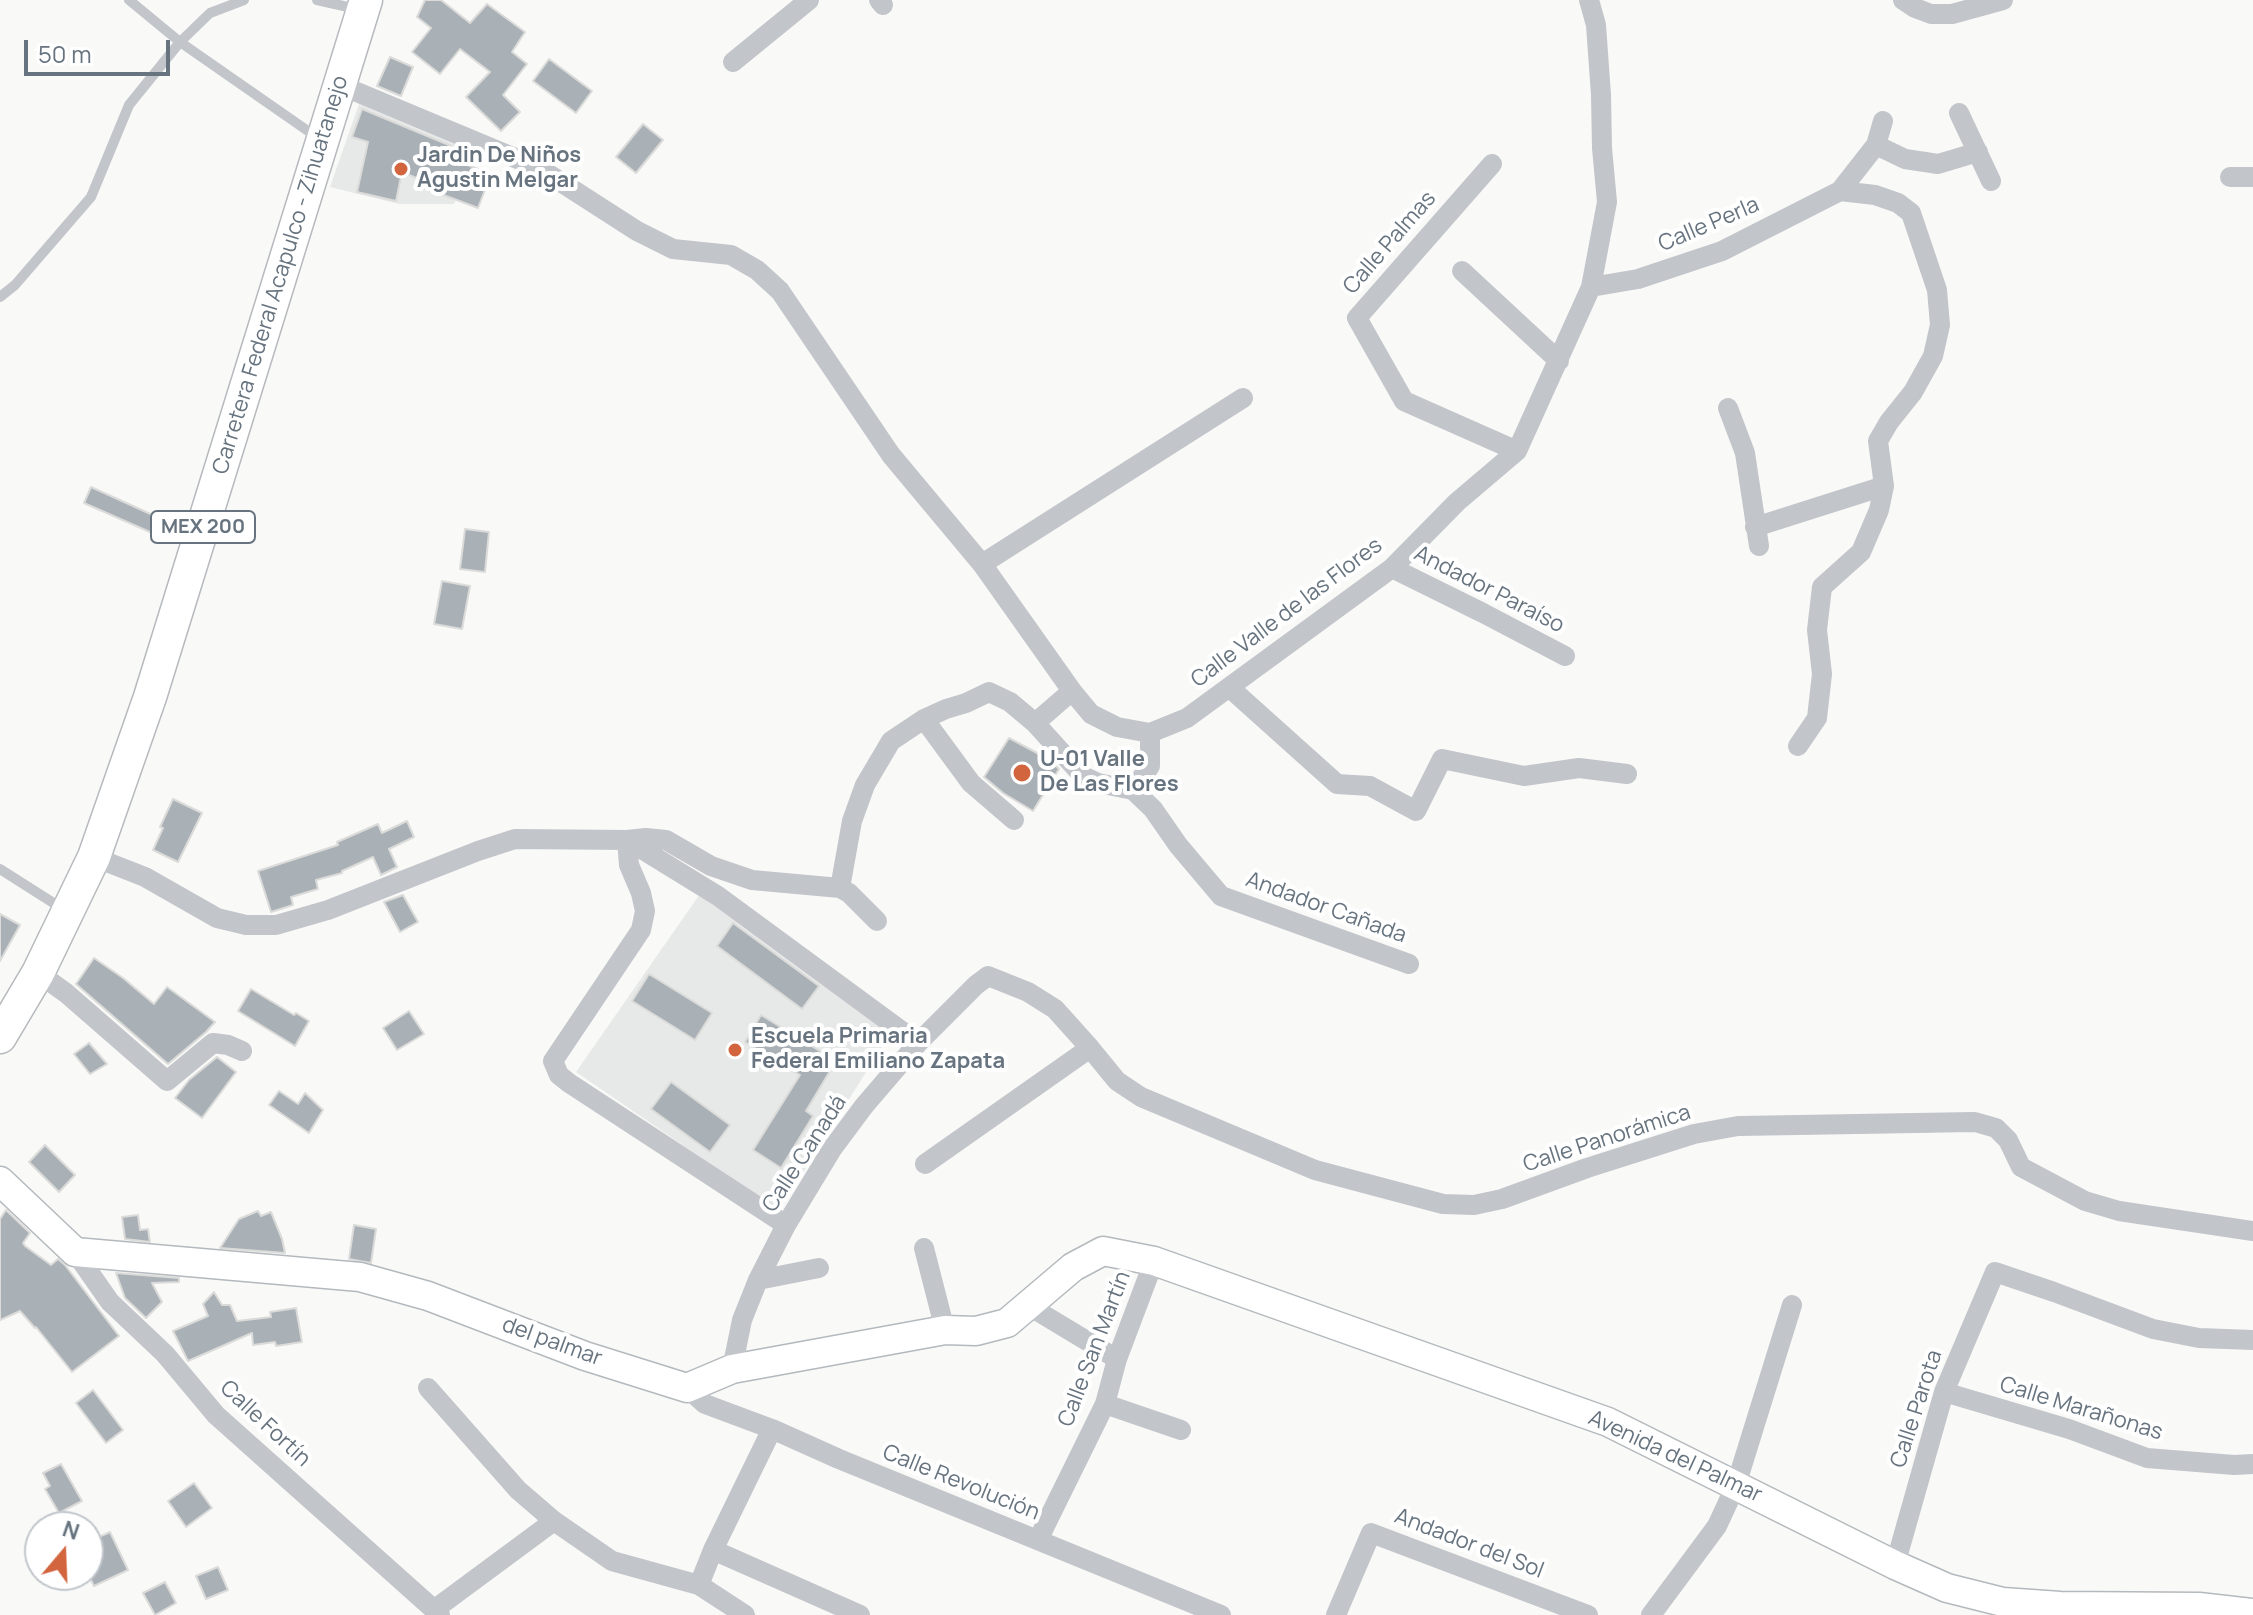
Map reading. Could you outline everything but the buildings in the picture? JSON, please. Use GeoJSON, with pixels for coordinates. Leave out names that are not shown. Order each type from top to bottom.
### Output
{"type":"FeatureCollection","features":[{"type":"Feature","properties":{"kind":"main road","name":"Carretera Federal Acapulco - Zihuatanejo"},"geometry":{"type":"LineString","coordinates":[[0,1037],[38,973],[94,857],[150,697],[365,5]]}},
{"type":"Feature","properties":{"kind":"street"},"geometry":{"type":"LineString","coordinates":[[733,62],[809,0]]}},
{"type":"Feature","properties":{"kind":"street","name":"Calle Valle de las Flores"},"geometry":{"type":"LineString","coordinates":[[1150,733],[1187,718],[1392,568],[1457,502],[1517,451],[1591,287],[1607,202],[1596,25],[1589,0]]}},
{"type":"Feature","properties":{"kind":"street"},"geometry":{"type":"LineString","coordinates":[[1903,0],[1931,14],[1952,14],[2003,0]]}},
{"type":"Feature","properties":{"kind":"street"},"geometry":{"type":"LineString","coordinates":[[340,85],[539,168],[637,231],[673,249],[731,255],[757,270],[780,291],[891,455],[982,564],[1091,714],[1117,727],[1150,733],[1150,766],[1133,790],[1098,783],[1083,776],[1035,723],[1010,702],[989,692],[924,719],[891,741],[865,785],[852,821],[840,888]]}},
{"type":"Feature","properties":{"kind":"street"},"geometry":{"type":"LineString","coordinates":[[1959,113],[1991,181]]}},
{"type":"Feature","properties":{"kind":"street","name":"Calle Perla"},"geometry":{"type":"LineString","coordinates":[[1591,287],[1638,279],[1722,251],[1840,191],[1876,145],[1883,121]]}},
{"type":"Feature","properties":{"kind":"street"},"geometry":{"type":"LineString","coordinates":[[1876,145],[1905,159],[1938,164],[1978,152]]}},
{"type":"Feature","properties":{"kind":"street","name":"Calle Palmas"},"geometry":{"type":"LineString","coordinates":[[1492,164],[1357,318],[1404,401],[1517,451]]}},
{"type":"Feature","properties":{"kind":"street"},"geometry":{"type":"LineString","coordinates":[[2230,177],[2253,177]]}},
{"type":"Feature","properties":{"kind":"street"},"geometry":{"type":"LineString","coordinates":[[1798,746],[1817,718],[1822,674],[1817,630],[1822,587],[1861,552],[1879,510],[1884,486],[1878,441],[1913,392],[1933,356],[1940,325],[1937,290],[1911,213],[1898,203],[1875,195],[1840,191]]}},
{"type":"Feature","properties":{"kind":"street"},"geometry":{"type":"LineString","coordinates":[[1462,271],[1559,361]]}},
{"type":"Feature","properties":{"kind":"street"},"geometry":{"type":"LineString","coordinates":[[982,564],[1243,398]]}},
{"type":"Feature","properties":{"kind":"street"},"geometry":{"type":"LineString","coordinates":[[1728,408],[1745,453],[1757,537],[1884,486]]}},
{"type":"Feature","properties":{"kind":"street","name":"Andador Paraíso"},"geometry":{"type":"LineString","coordinates":[[1392,568],[1565,656]]}},
{"type":"Feature","properties":{"kind":"street"},"geometry":{"type":"LineString","coordinates":[[1230,688],[1337,784],[1370,786],[1416,811],[1442,759],[1524,776],[1579,768],[1627,774]]}},
{"type":"Feature","properties":{"kind":"street"},"geometry":{"type":"LineString","coordinates":[[1035,723],[1072,691]]}},
{"type":"Feature","properties":{"kind":"street"},"geometry":{"type":"LineString","coordinates":[[924,719],[971,783],[1014,820]]}},
{"type":"Feature","properties":{"kind":"street","name":"Andador Cañada"},"geometry":{"type":"LineString","coordinates":[[1133,790],[1153,809],[1178,845],[1221,896],[1409,964]]}},
{"type":"Feature","properties":{"kind":"street"},"geometry":{"type":"LineString","coordinates":[[94,857],[145,877],[217,918],[246,925],[276,925],[328,910],[515,839],[646,838],[666,840],[711,866],[752,880],[840,888],[877,921]]}},
{"type":"Feature","properties":{"kind":"street"},"geometry":{"type":"LineString","coordinates":[[627,840],[718,896],[918,1043]]}},
{"type":"Feature","properties":{"kind":"street"},"geometry":{"type":"LineString","coordinates":[[627,840],[629,865],[645,911],[641,930],[553,1061],[559,1075],[569,1083],[786,1225]]}},
{"type":"Feature","properties":{"kind":"street"},"geometry":{"type":"LineString","coordinates":[[38,973],[66,993],[167,1081],[213,1043],[242,1051]]}},
{"type":"Feature","properties":{"kind":"street","name":"Calle Canadá"},"geometry":{"type":"LineString","coordinates":[[732,1369],[742,1320],[758,1280],[786,1225],[840,1138],[918,1043],[976,985],[988,976],[1007,983]]}},
{"type":"Feature","properties":{"kind":"street","name":"Calle Panorámica"},"geometry":{"type":"LineString","coordinates":[[1007,983],[1055,1009],[1117,1081],[1141,1097],[1315,1170],[1443,1204],[1474,1205],[1502,1199],[1694,1134],[1738,1126],[1975,1122],[1996,1128],[2008,1140],[2021,1167],[2085,1201],[2119,1211],[2253,1231]]}},
{"type":"Feature","properties":{"kind":"street"},"geometry":{"type":"LineString","coordinates":[[925,1164],[1090,1048]]}},
{"type":"Feature","properties":{"kind":"street"},"geometry":{"type":"LineString","coordinates":[[0,1181],[75,1252]]}},
{"type":"Feature","properties":{"kind":"street"},"geometry":{"type":"LineString","coordinates":[[924,1248],[945,1330]]}},
{"type":"Feature","properties":{"kind":"street","name":"Avenida del Palmar"},"geometry":{"type":"LineString","coordinates":[[1029,1306],[1073,1267],[1103,1251],[1154,1261],[1608,1422],[1947,1588],[2003,1602],[2060,1606],[2199,1607],[2253,1613]]}},
{"type":"Feature","properties":{"kind":"street","name":"del palmar"},"geometry":{"type":"LineString","coordinates":[[75,1252],[360,1277],[428,1296],[585,1356],[687,1388]]}},
{"type":"Feature","properties":{"kind":"street","name":"Calle Fortín"},"geometry":{"type":"LineString","coordinates":[[75,1252],[110,1302],[165,1354],[216,1415],[438,1612]]}},
{"type":"Feature","properties":{"kind":"street","name":"Calle San Martín"},"geometry":{"type":"LineString","coordinates":[[1038,1540],[1105,1404],[1117,1359],[1154,1261]]}},
{"type":"Feature","properties":{"kind":"street"},"geometry":{"type":"LineString","coordinates":[[758,1280],[819,1268]]}},
{"type":"Feature","properties":{"kind":"street","name":"Calle Parota"},"geometry":{"type":"LineString","coordinates":[[1895,1565],[1944,1392],[1995,1272],[2153,1329],[2199,1338],[2253,1340]]}},
{"type":"Feature","properties":{"kind":"street"},"geometry":{"type":"LineString","coordinates":[[1651,1615],[1717,1526],[1736,1485],[1792,1305]]}},
{"type":"Feature","properties":{"kind":"street"},"geometry":{"type":"LineString","coordinates":[[687,1388],[732,1369],[945,1330],[976,1331],[1007,1323],[1029,1306],[1117,1359]]}},
{"type":"Feature","properties":{"kind":"street"},"geometry":{"type":"LineString","coordinates":[[428,1388],[518,1490],[554,1521],[612,1561],[699,1585],[745,1615]]}},
{"type":"Feature","properties":{"kind":"street","name":"Calle Revolución"},"geometry":{"type":"LineString","coordinates":[[687,1388],[705,1404],[1221,1615]]}},
{"type":"Feature","properties":{"kind":"street","name":"Calle Marañonas"},"geometry":{"type":"LineString","coordinates":[[1944,1392],[2069,1429],[2147,1458],[2253,1464]]}},
{"type":"Feature","properties":{"kind":"street"},"geometry":{"type":"LineString","coordinates":[[1105,1404],[1181,1430]]}},
{"type":"Feature","properties":{"kind":"street"},"geometry":{"type":"LineString","coordinates":[[699,1585],[772,1429]]}},
{"type":"Feature","properties":{"kind":"street"},"geometry":{"type":"LineString","coordinates":[[438,1612],[554,1521]]}},
{"type":"Feature","properties":{"kind":"street","name":"Andador del Sol"},"geometry":{"type":"LineString","coordinates":[[1336,1615],[1371,1533],[1588,1615]]}},
{"type":"Feature","properties":{"kind":"street"},"geometry":{"type":"LineString","coordinates":[[713,1550],[860,1615]]}},
{"type":"Feature","properties":{"kind":"lane"},"geometry":{"type":"LineString","coordinates":[[129,0],[180,42],[323,141]]}},
{"type":"Feature","properties":{"kind":"lane"},"geometry":{"type":"LineString","coordinates":[[0,297],[15,285],[91,197],[129,105],[180,42],[210,13],[244,0]]}},
{"type":"Feature","properties":{"kind":"lane"},"geometry":{"type":"LineString","coordinates":[[317,0],[365,5]]}},
{"type":"Feature","properties":{"kind":"lane"},"geometry":{"type":"LineString","coordinates":[[0,869],[67,912]]}},
{"type":"Feature","properties":{"kind":"shaded area","name":"Jardin De Niños Agustin Melgar"},"geometry":{"type":"Polygon","coordinates":[[[359,104],[473,150],[454,204],[399,204],[330,187],[359,104]]]}},
{"type":"Feature","properties":{"kind":"shaded area","name":"Escuela Primaria Federal Emiliano Zapata"},"geometry":{"type":"Polygon","coordinates":[[[702,891],[893,1029],[779,1211],[576,1072],[702,891]]]}},
{"type":"Feature","properties":{"kind":"place","name":"Jardin De Niños Agustin Melgar"},"geometry":{"type":"Point","coordinates":[401,169]}},
{"type":"Feature","properties":{"kind":"place","name":"U-01 Valle De Las Flores"},"geometry":{"type":"Point","coordinates":[1022,773]}},
{"type":"Feature","properties":{"kind":"place","name":"Escuela Primaria Federal Emiliano Zapata"},"geometry":{"type":"Point","coordinates":[735,1050]}}]}
